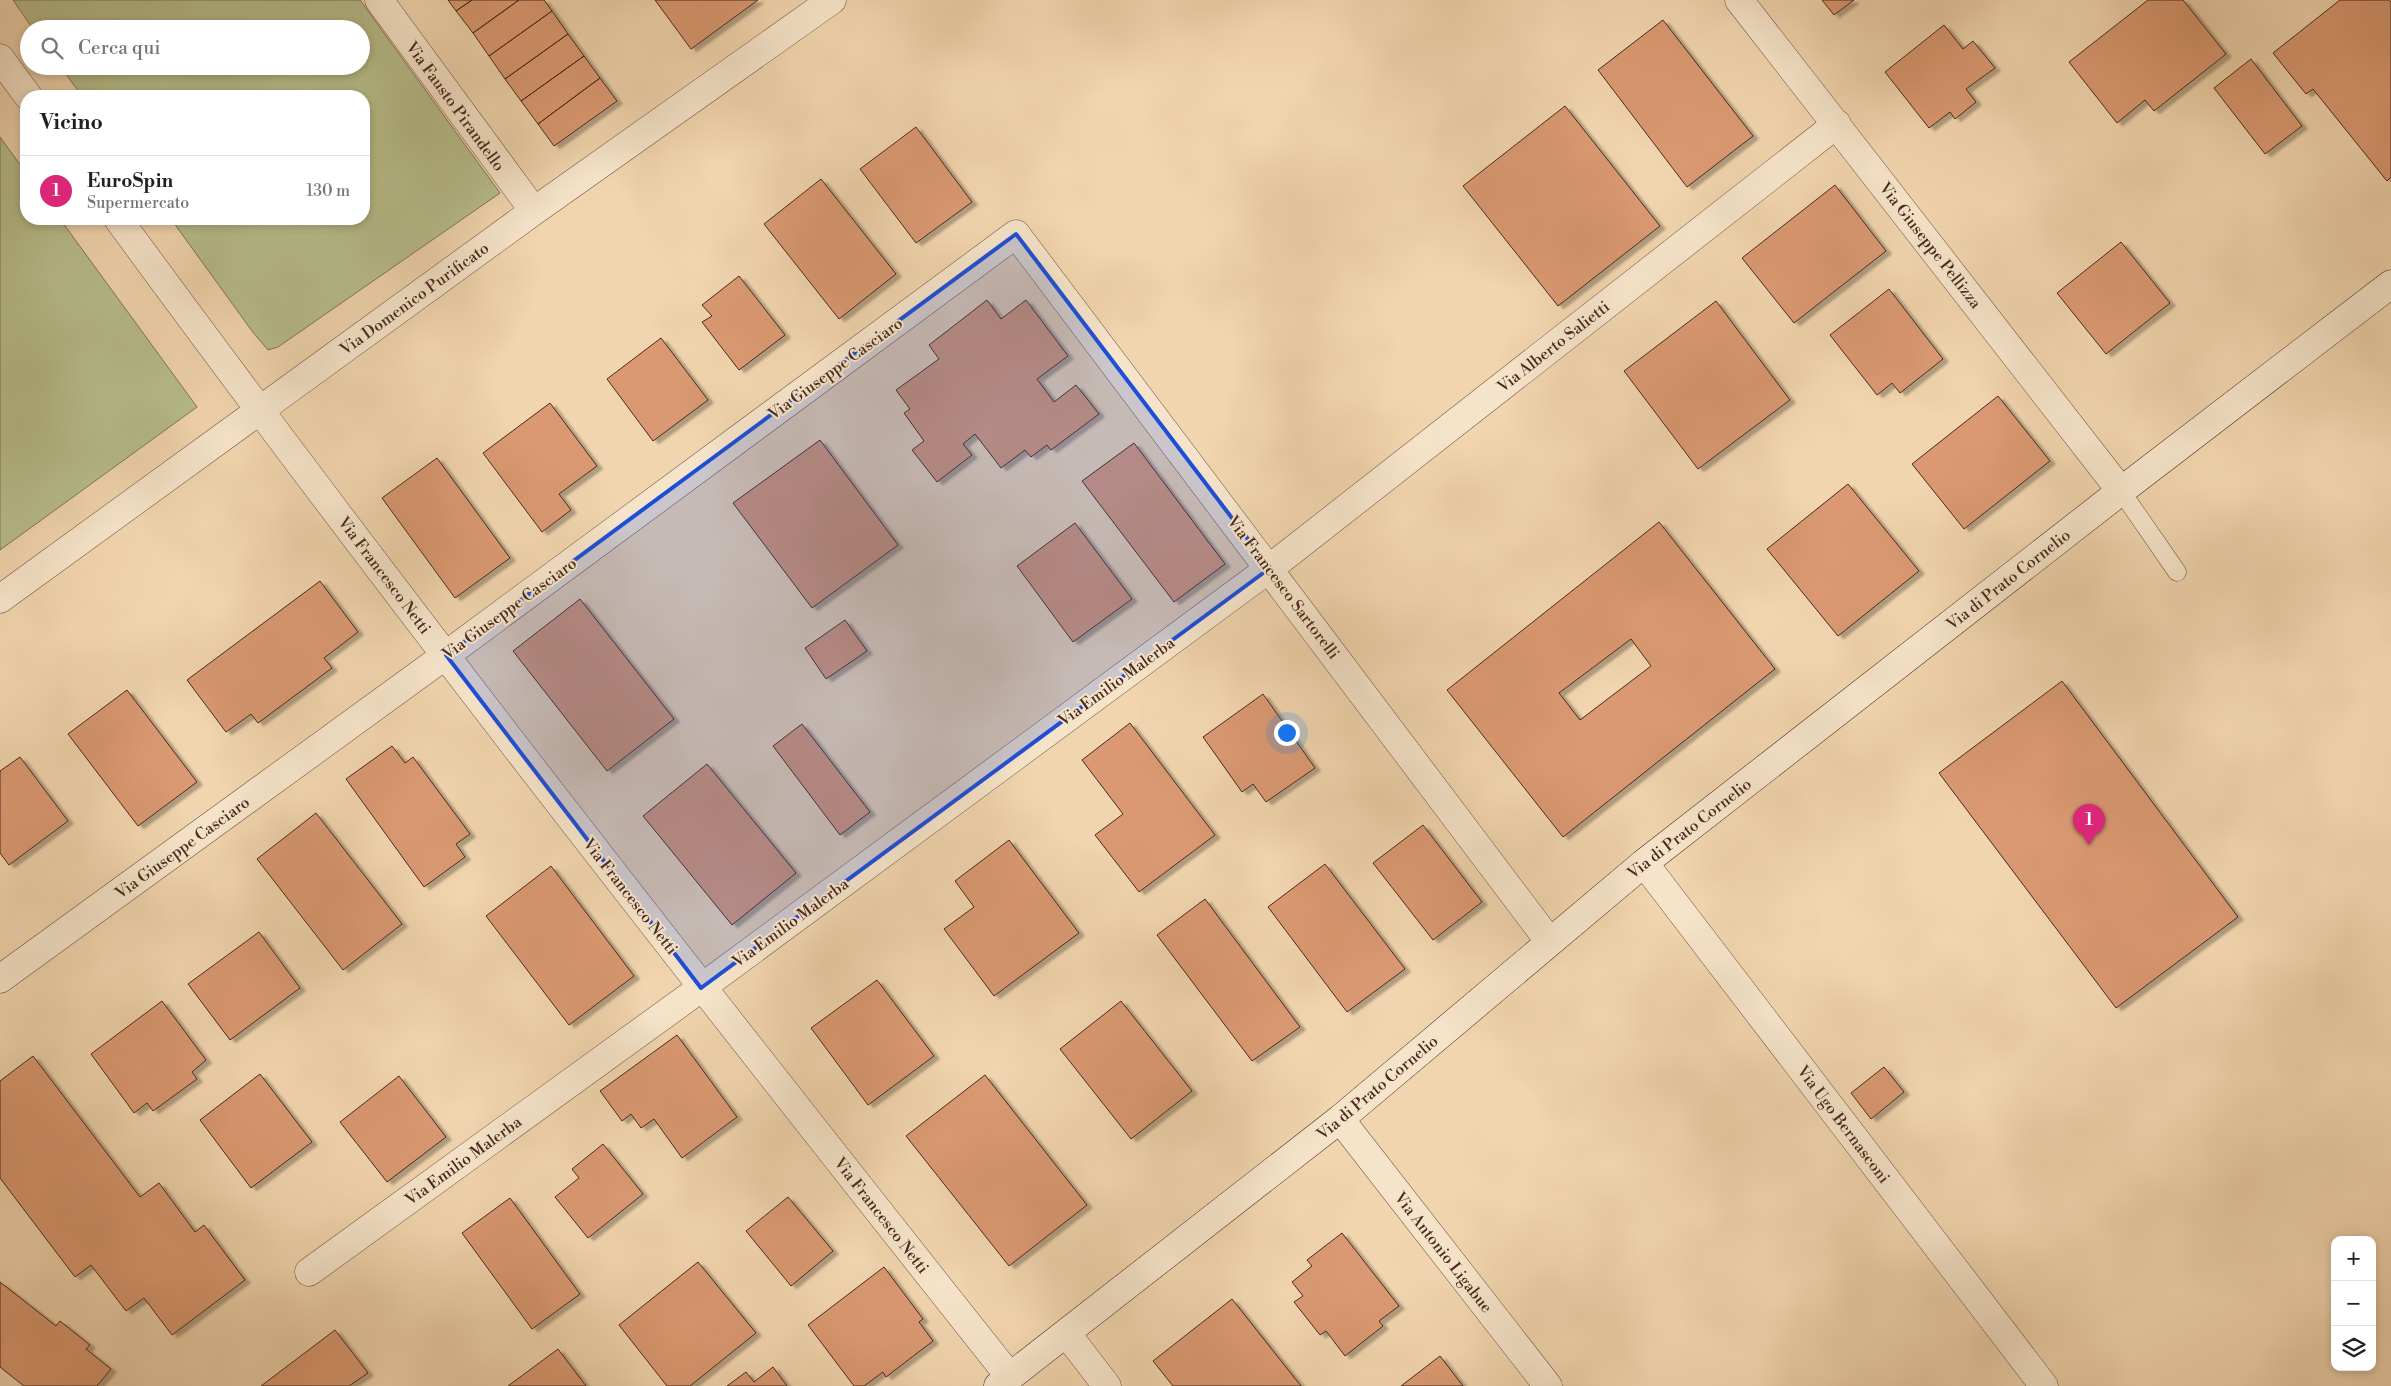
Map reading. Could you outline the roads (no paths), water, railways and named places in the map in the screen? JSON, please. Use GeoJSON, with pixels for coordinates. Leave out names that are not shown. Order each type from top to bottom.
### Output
{"type":"FeatureCollection","features":[{"type":"Feature","properties":{"kind":"street","name":"Via Fausto Pirandello"},"geometry":{"type":"LineString","coordinates":[[379,0],[534,211]]}},
{"type":"Feature","properties":{"kind":"street","name":"Via Domenico Purificato"},"geometry":{"type":"LineString","coordinates":[[0,599],[534,211],[832,0]]}},
{"type":"Feature","properties":{"kind":"street","name":"Via Giuseppe Pellizza"},"geometry":{"type":"LineString","coordinates":[[1739,0],[2121,491]]}},
{"type":"Feature","properties":{"kind":"street"},"geometry":{"type":"LineString","coordinates":[[0,58],[24,90]]}},
{"type":"Feature","properties":{"kind":"street","name":"Via Alberto Salietti"},"geometry":{"type":"LineString","coordinates":[[1270,568],[1837,124]]}},
{"type":"Feature","properties":{"kind":"street","name":"Via Francesco Netti"},"geometry":{"type":"LineString","coordinates":[[122,225],[259,411],[1004,1381]]}},
{"type":"Feature","properties":{"kind":"street","name":"Via Francesco Sartorelli"},"geometry":{"type":"LineString","coordinates":[[1016,234],[1270,568],[1549,941]]}},
{"type":"Feature","properties":{"kind":"street","name":"Via Giuseppe Casciaro"},"geometry":{"type":"LineString","coordinates":[[0,979],[446,655],[1016,234]]}},
{"type":"Feature","properties":{"kind":"street","name":"Via di Prato Cornelio"},"geometry":{"type":"LineString","coordinates":[[1004,1381],[1067,1334],[1340,1119],[1549,941],[1644,863],[2121,491],[2391,284]]}},
{"type":"Feature","properties":{"kind":"street","name":"Via Emilio Malerba"},"geometry":{"type":"LineString","coordinates":[[309,1272],[701,988],[1270,568]]}},
{"type":"Feature","properties":{"kind":"street","name":"Via Ugo Bernasconi"},"geometry":{"type":"LineString","coordinates":[[1644,863],[2044,1386]]}},
{"type":"Feature","properties":{"kind":"street","name":"Via Antonio Ligabue"},"geometry":{"type":"LineString","coordinates":[[1340,1119],[1548,1386]]}},
{"type":"Feature","properties":{"kind":"street"},"geometry":{"type":"LineString","coordinates":[[1067,1334],[1107,1386]]}},
{"type":"Feature","properties":{"kind":"lane"},"geometry":{"type":"LineString","coordinates":[[2121,491],[2177,572]]}},
{"type":"Feature","properties":{"kind":"place","name":"EuroSpin"},"geometry":{"type":"Point","coordinates":[2089,845]}}]}
